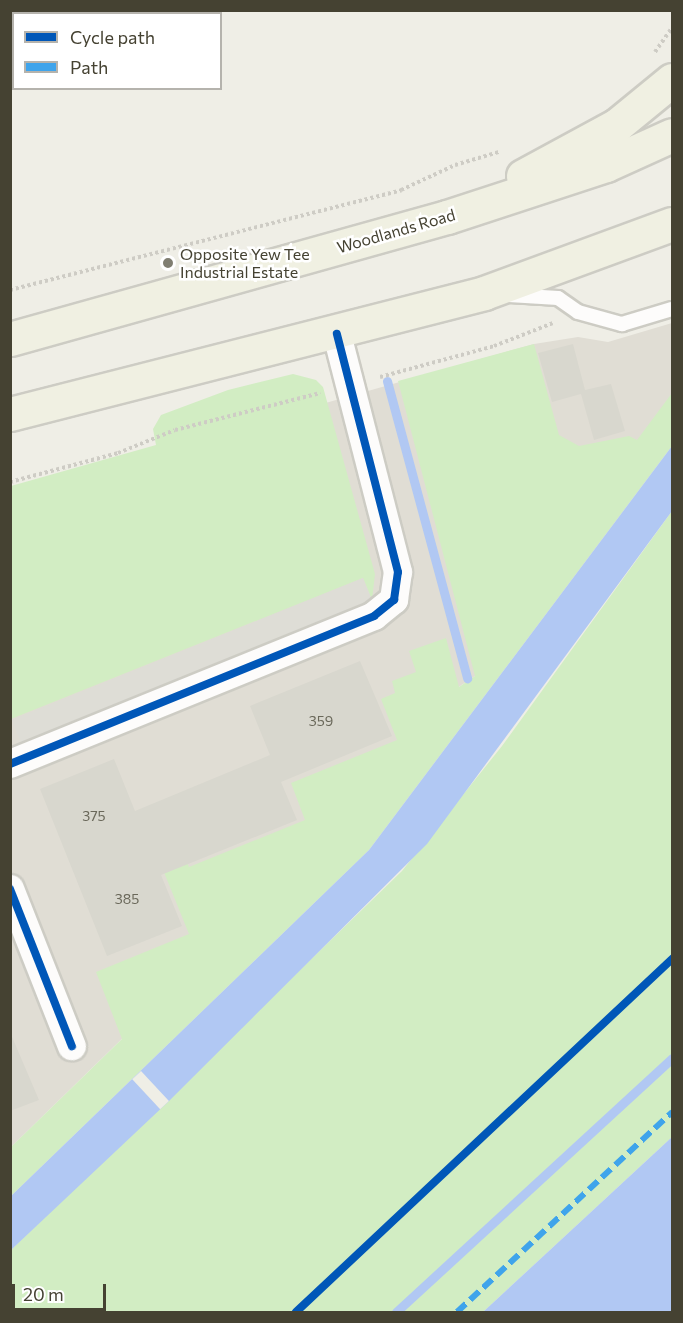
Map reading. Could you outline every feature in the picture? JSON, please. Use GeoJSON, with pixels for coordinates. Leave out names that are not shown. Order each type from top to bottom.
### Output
{"type":"FeatureCollection","features":[{"type":"Feature","properties":{"kind":"main road"},"geometry":{"type":"LineString","coordinates":[[447,217],[617,125],[662,69]]}},
{"type":"Feature","properties":{"kind":"main road","name":"Woodlands Road"},"geometry":{"type":"LineString","coordinates":[[10,339],[447,217],[606,165],[672,135]]}},
{"type":"Feature","properties":{"kind":"main road"},"geometry":{"type":"LineString","coordinates":[[10,414],[337,333],[484,293],[672,224]]}},
{"type":"Feature","properties":{"kind":"street"},"geometry":{"type":"LineString","coordinates":[[10,764],[374,616],[394,600],[398,572],[337,333]]}},
{"type":"Feature","properties":{"kind":"street"},"geometry":{"type":"LineString","coordinates":[[10,889],[72,1046]]}},
{"type":"Feature","properties":{"kind":"lane"},"geometry":{"type":"LineString","coordinates":[[484,293],[558,298],[578,312],[622,324],[672,309]]}},
{"type":"Feature","properties":{"kind":"path"},"geometry":{"type":"LineString","coordinates":[[662,69],[672,28]]}},
{"type":"Feature","properties":{"kind":"path"},"geometry":{"type":"LineString","coordinates":[[10,290],[401,190],[455,165],[506,151]]}},
{"type":"Feature","properties":{"kind":"path"},"geometry":{"type":"LineString","coordinates":[[10,482],[118,453],[175,430],[494,346],[578,312]]}},
{"type":"Feature","properties":{"kind":"shaded area"},"geometry":{"type":"Polygon","coordinates":[[[672,323],[672,421],[475,676],[438,701],[376,791],[11,1147],[11,492],[534,344],[578,337],[608,342],[672,323]]]}},
{"type":"Feature","properties":{"kind":"shaded area"},"geometry":{"type":"Polygon","coordinates":[[[363,578],[372,600],[21,742],[12,720],[363,578]]]}},
{"type":"Feature","properties":{"kind":"green space"},"geometry":{"type":"Polygon","coordinates":[[[534,344],[559,435],[579,446],[629,436],[637,440],[672,393],[672,446],[369,850],[11,1196],[11,1147],[122,1039],[96,972],[189,934],[155,850],[178,841],[189,867],[305,820],[291,783],[397,740],[381,699],[395,693],[392,681],[416,672],[409,651],[446,638],[459,687],[475,676],[398,381],[534,344]]]}},
{"type":"Feature","properties":{"kind":"green space"},"geometry":{"type":"Polygon","coordinates":[[[293,374],[316,380],[323,387],[375,574],[372,600],[363,578],[11,719],[11,486],[156,445],[153,429],[161,415],[228,390],[293,374]]]}},
{"type":"Feature","properties":{"kind":"green space"},"geometry":{"type":"Polygon","coordinates":[[[672,511],[672,1137],[483,1312],[11,1312],[11,1250],[402,871],[502,746],[672,511]]]}},
{"type":"Feature","properties":{"kind":"water"},"geometry":{"type":"Polygon","coordinates":[[[672,446],[672,511],[427,844],[169,1101],[11,1250],[11,1196],[369,850],[672,446]]]}},
{"type":"Feature","properties":{"kind":"water"},"geometry":{"type":"Polygon","coordinates":[[[672,1137],[672,1312],[483,1312],[672,1137]]]}},
{"type":"Feature","properties":{"kind":"pier"},"geometry":{"type":"Polygon","coordinates":[[[141,1071],[169,1101],[160,1109],[132,1079],[141,1071]]]}},
{"type":"Feature","properties":{"kind":"building"},"geometry":{"type":"Polygon","coordinates":[[[573,344],[585,390],[611,384],[625,431],[594,440],[581,394],[552,402],[538,353],[573,344]]]}},
{"type":"Feature","properties":{"kind":"building"},"geometry":{"type":"Polygon","coordinates":[[[360,661],[392,736],[281,782],[297,820],[161,875],[182,926],[107,956],[40,789],[114,759],[135,811],[270,755],[250,706],[360,661]]]}},
{"type":"Feature","properties":{"kind":"building"},"geometry":{"type":"Polygon","coordinates":[[[10,1032],[39,1100],[10,1111],[10,1032]]]}},
{"type":"Feature","properties":{"kind":"waterway"},"geometry":{"type":"LineString","coordinates":[[387,381],[467,678]]}},
{"type":"Feature","properties":{"kind":"waterway"},"geometry":{"type":"LineString","coordinates":[[396,1312],[672,1058]]}},
{"type":"Feature","properties":{"kind":"marked path"},"geometry":{"type":"LineString","coordinates":[[457,1312],[672,1112]]}},
{"type":"Feature","properties":{"kind":"cycle path"},"geometry":{"type":"LineString","coordinates":[[10,764],[374,616],[394,600],[398,572],[337,334]]}},
{"type":"Feature","properties":{"kind":"cycle path"},"geometry":{"type":"LineString","coordinates":[[10,889],[72,1046]]}},
{"type":"Feature","properties":{"kind":"cycle path"},"geometry":{"type":"LineString","coordinates":[[296,1312],[672,959]]}},
{"type":"Feature","properties":{"kind":"place","name":"Opposite Yew Tee Industrial Estate"},"geometry":{"type":"Point","coordinates":[168,263]}}]}
